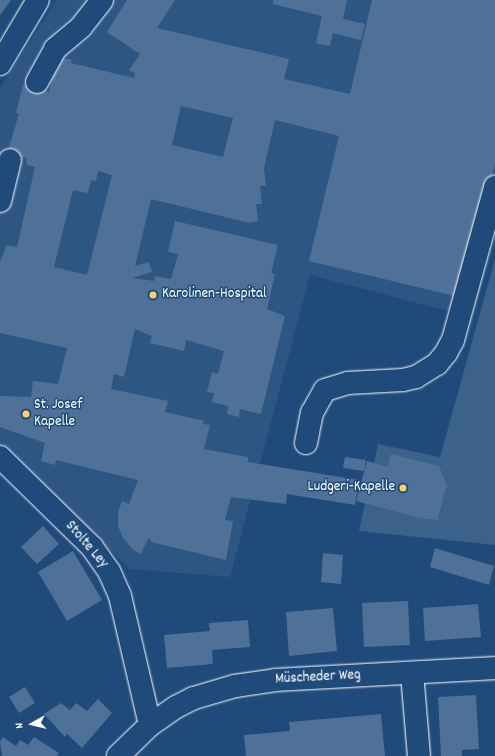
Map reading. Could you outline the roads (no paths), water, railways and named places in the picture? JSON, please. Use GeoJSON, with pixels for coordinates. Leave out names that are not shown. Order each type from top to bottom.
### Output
{"type":"FeatureCollection","features":[{"type":"Feature","properties":{"kind":"street"},"geometry":{"type":"LineString","coordinates":[[0,64],[38,0]]}},
{"type":"Feature","properties":{"kind":"street"},"geometry":{"type":"LineString","coordinates":[[37,82],[56,48],[81,27],[102,0]]}},
{"type":"Feature","properties":{"kind":"street"},"geometry":{"type":"LineString","coordinates":[[0,201],[10,160]]}},
{"type":"Feature","properties":{"kind":"street"},"geometry":{"type":"LineString","coordinates":[[306,443],[312,413],[325,390],[348,383],[403,380],[416,377],[437,364],[446,353],[452,340],[461,310],[495,187]]}},
{"type":"Feature","properties":{"kind":"street","name":"Stolte Ley"},"geometry":{"type":"LineString","coordinates":[[0,458],[92,547],[109,571],[120,596],[150,725]]}},
{"type":"Feature","properties":{"kind":"street","name":"Müscheder Weg"},"geometry":{"type":"LineString","coordinates":[[118,756],[150,725],[194,698],[242,685],[495,668]]}},
{"type":"Feature","properties":{"kind":"street"},"geometry":{"type":"LineString","coordinates":[[412,673],[419,756]]}},
{"type":"Feature","properties":{"kind":"place","name":"Karolinen-Hospital"},"geometry":{"type":"Point","coordinates":[153,295]}},
{"type":"Feature","properties":{"kind":"place","name":"St. Josef Kapelle"},"geometry":{"type":"Point","coordinates":[26,414]}},
{"type":"Feature","properties":{"kind":"place","name":"Ludgeri-Kapelle"},"geometry":{"type":"Point","coordinates":[403,488]}}]}
